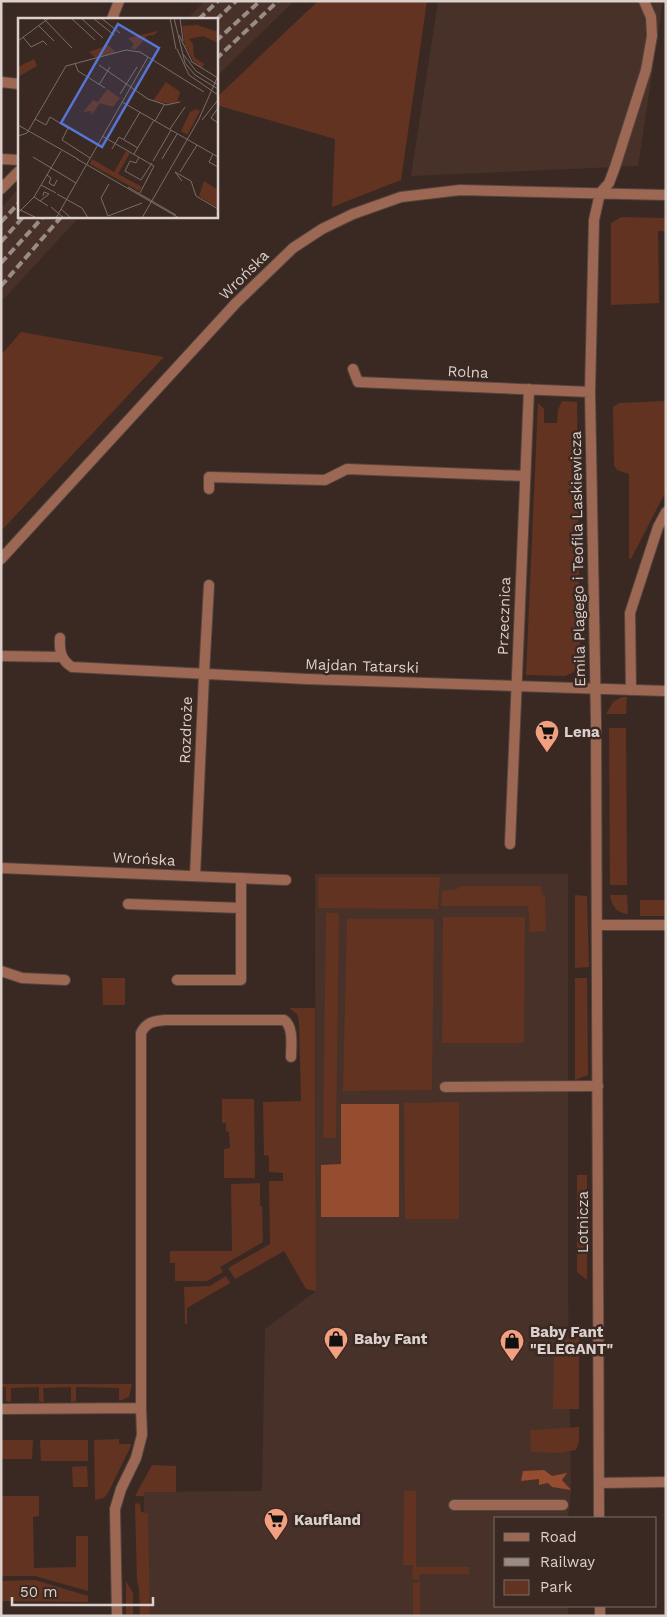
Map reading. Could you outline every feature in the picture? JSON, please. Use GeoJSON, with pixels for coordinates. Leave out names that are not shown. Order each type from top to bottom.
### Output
{"type":"FeatureCollection","features":[{"type":"Feature","properties":{"kind":"street"},"geometry":{"type":"LineString","coordinates":[[112,18],[119,1]]}},
{"type":"Feature","properties":{"kind":"street","name":"Emila Plagego i Teofila Laskiewicza"},"geometry":{"type":"LineString","coordinates":[[597,926],[596,690],[590,392],[594,220],[600,193],[609,183],[612,175],[646,70],[652,36],[651,17],[644,1]]}},
{"type":"Feature","properties":{"kind":"street"},"geometry":{"type":"LineString","coordinates":[[1,82],[18,84]]}},
{"type":"Feature","properties":{"kind":"street"},"geometry":{"type":"LineString","coordinates":[[1,159],[18,160]]}},
{"type":"Feature","properties":{"kind":"street"},"geometry":{"type":"LineString","coordinates":[[1,189],[18,172]]}},
{"type":"Feature","properties":{"kind":"street","name":"Wrońska"},"geometry":{"type":"LineString","coordinates":[[1,559],[236,303],[293,248],[322,229],[353,214],[401,197],[460,190],[666,195]]}},
{"type":"Feature","properties":{"kind":"street","name":"Rolna"},"geometry":{"type":"LineString","coordinates":[[352,369],[358,382],[590,392]]}},
{"type":"Feature","properties":{"kind":"street","name":"Przecznica"},"geometry":{"type":"LineString","coordinates":[[510,844],[529,389]]}},
{"type":"Feature","properties":{"kind":"street"},"geometry":{"type":"LineString","coordinates":[[209,489],[209,477],[325,480],[347,469],[524,476]]}},
{"type":"Feature","properties":{"kind":"street"},"geometry":{"type":"LineString","coordinates":[[631,690],[630,613],[658,527],[666,512]]}},
{"type":"Feature","properties":{"kind":"street","name":"Rozdroże"},"geometry":{"type":"LineString","coordinates":[[195,876],[209,585]]}},
{"type":"Feature","properties":{"kind":"street"},"geometry":{"type":"LineString","coordinates":[[60,638],[62,658]]}},
{"type":"Feature","properties":{"kind":"street","name":"Majdan Tatarski"},"geometry":{"type":"LineString","coordinates":[[1,656],[62,658],[72,667],[204,675],[666,691]]}},
{"type":"Feature","properties":{"kind":"street","name":"Wrońska"},"geometry":{"type":"LineString","coordinates":[[1,868],[286,880]]}},
{"type":"Feature","properties":{"kind":"street"},"geometry":{"type":"LineString","coordinates":[[177,980],[241,980],[241,878]]}},
{"type":"Feature","properties":{"kind":"street"},"geometry":{"type":"LineString","coordinates":[[128,904],[241,908]]}},
{"type":"Feature","properties":{"kind":"street"},"geometry":{"type":"LineString","coordinates":[[597,926],[666,925]]}},
{"type":"Feature","properties":{"kind":"street","name":"Lotnicza"},"geometry":{"type":"LineString","coordinates":[[597,926],[599,1517]]}},
{"type":"Feature","properties":{"kind":"street"},"geometry":{"type":"LineString","coordinates":[[1,971],[22,978],[65,980]]}},
{"type":"Feature","properties":{"kind":"street"},"geometry":{"type":"LineString","coordinates":[[118,1616],[115,1509],[121,1489],[136,1458],[142,1435],[141,1033],[149,1023],[165,1020],[284,1020],[290,1026],[291,1057]]}},
{"type":"Feature","properties":{"kind":"street"},"geometry":{"type":"LineString","coordinates":[[445,1088],[598,1086]]}},
{"type":"Feature","properties":{"kind":"street"},"geometry":{"type":"LineString","coordinates":[[1,1408],[141,1408]]}},
{"type":"Feature","properties":{"kind":"street"},"geometry":{"type":"LineString","coordinates":[[599,1483],[666,1482]]}},
{"type":"Feature","properties":{"kind":"street"},"geometry":{"type":"LineString","coordinates":[[454,1505],[563,1505]]}},
{"type":"Feature","properties":{"kind":"shaded area"},"geometry":{"type":"Polygon","coordinates":[[[205,1],[294,1],[218,75],[218,18],[188,18],[205,1]]]}},
{"type":"Feature","properties":{"kind":"shaded area"},"geometry":{"type":"Polygon","coordinates":[[[438,1],[663,1],[638,166],[411,176],[438,1]]]}},
{"type":"Feature","properties":{"kind":"shaded area"},"geometry":{"type":"Polygon","coordinates":[[[18,189],[18,218],[78,218],[1,302],[1,208],[18,189]]]}},
{"type":"Feature","properties":{"kind":"shaded area"},"geometry":{"type":"Polygon","coordinates":[[[315,874],[568,874],[568,1290],[571,1490],[568,1517],[494,1517],[494,1607],[568,1607],[568,1616],[145,1616],[144,1492],[262,1491],[265,1329],[316,1291],[315,874]]]}},
{"type":"Feature","properties":{"kind":"shaded area"},"geometry":{"type":"Polygon","coordinates":[[[341,1104],[399,1104],[399,1217],[321,1217],[321,1165],[341,1164],[341,1104]]]}},
{"type":"Feature","properties":{"kind":"shaded area"},"geometry":{"type":"Polygon","coordinates":[[[544,1470],[552,1476],[567,1473],[562,1480],[571,1490],[552,1487],[548,1483],[539,1485],[539,1479],[521,1481],[523,1471],[544,1470]]]}},
{"type":"Feature","properties":{"kind":"green space"},"geometry":{"type":"Polygon","coordinates":[[[318,1],[427,1],[401,180],[332,207],[335,139],[218,106],[218,96],[318,1]]]}},
{"type":"Feature","properties":{"kind":"green space"},"geometry":{"type":"Polygon","coordinates":[[[621,217],[666,218],[666,231],[658,231],[659,303],[611,305],[611,223],[621,217]]]}},
{"type":"Feature","properties":{"kind":"green space"},"geometry":{"type":"Polygon","coordinates":[[[21,332],[164,357],[1,531],[1,355],[21,332]]]}},
{"type":"Feature","properties":{"kind":"green space"},"geometry":{"type":"Polygon","coordinates":[[[562,401],[577,402],[580,665],[572,673],[565,676],[526,675],[538,403],[544,409],[544,423],[557,423],[558,410],[562,401]]]}},
{"type":"Feature","properties":{"kind":"green space"},"geometry":{"type":"Polygon","coordinates":[[[666,401],[666,491],[631,559],[629,558],[629,474],[617,470],[614,465],[613,407],[619,403],[666,401]]]}},
{"type":"Feature","properties":{"kind":"green space"},"geometry":{"type":"Polygon","coordinates":[[[622,697],[627,697],[626,714],[606,714],[613,702],[622,697]]]}},
{"type":"Feature","properties":{"kind":"green space"},"geometry":{"type":"Polygon","coordinates":[[[609,728],[626,728],[627,885],[610,885],[609,728]]]}},
{"type":"Feature","properties":{"kind":"green space"},"geometry":{"type":"Polygon","coordinates":[[[318,877],[440,877],[438,909],[318,908],[318,877]]]}},
{"type":"Feature","properties":{"kind":"green space"},"geometry":{"type":"Polygon","coordinates":[[[460,886],[541,886],[542,894],[545,897],[546,931],[530,932],[528,906],[441,906],[442,891],[457,889],[460,886]]]}},
{"type":"Feature","properties":{"kind":"green space"},"geometry":{"type":"Polygon","coordinates":[[[575,895],[587,896],[589,967],[575,968],[575,895]]]}},
{"type":"Feature","properties":{"kind":"green space"},"geometry":{"type":"Polygon","coordinates":[[[610,895],[627,895],[628,914],[620,912],[615,908],[610,895]]]}},
{"type":"Feature","properties":{"kind":"green space"},"geometry":{"type":"Polygon","coordinates":[[[640,900],[665,900],[665,916],[640,916],[640,900]]]}},
{"type":"Feature","properties":{"kind":"green space"},"geometry":{"type":"Polygon","coordinates":[[[326,913],[339,913],[336,1138],[323,1138],[326,913]]]}},
{"type":"Feature","properties":{"kind":"green space"},"geometry":{"type":"Polygon","coordinates":[[[443,917],[525,917],[524,1043],[442,1043],[443,917]]]}},
{"type":"Feature","properties":{"kind":"green space"},"geometry":{"type":"Polygon","coordinates":[[[347,919],[434,919],[432,1090],[343,1091],[347,919]]]}},
{"type":"Feature","properties":{"kind":"green space"},"geometry":{"type":"Polygon","coordinates":[[[102,978],[125,978],[125,1005],[103,1005],[102,978]]]}},
{"type":"Feature","properties":{"kind":"green space"},"geometry":{"type":"Polygon","coordinates":[[[575,978],[587,978],[588,1075],[575,1080],[575,978]]]}},
{"type":"Feature","properties":{"kind":"green space"},"geometry":{"type":"Polygon","coordinates":[[[289,1008],[315,1008],[316,1291],[306,1289],[284,1251],[235,1279],[228,1268],[270,1244],[269,1181],[283,1181],[283,1173],[269,1172],[269,1156],[264,1155],[263,1102],[301,1101],[299,1022],[297,1014],[289,1008]]]}},
{"type":"Feature","properties":{"kind":"green space"},"geometry":{"type":"Polygon","coordinates":[[[222,1099],[254,1099],[255,1178],[224,1178],[224,1149],[230,1148],[229,1132],[226,1131],[226,1123],[222,1123],[222,1099]]]}},
{"type":"Feature","properties":{"kind":"green space"},"geometry":{"type":"Polygon","coordinates":[[[459,1102],[459,1219],[405,1219],[404,1103],[459,1102]]]}},
{"type":"Feature","properties":{"kind":"green space"},"geometry":{"type":"Polygon","coordinates":[[[577,1175],[587,1175],[587,1280],[577,1272],[577,1175]]]}},
{"type":"Feature","properties":{"kind":"green space"},"geometry":{"type":"Polygon","coordinates":[[[260,1183],[263,1242],[220,1267],[223,1272],[207,1281],[175,1281],[175,1263],[170,1263],[170,1251],[232,1251],[231,1184],[260,1183]]]}},
{"type":"Feature","properties":{"kind":"green space"},"geometry":{"type":"Polygon","coordinates":[[[226,1276],[230,1283],[187,1308],[187,1324],[185,1324],[184,1287],[210,1286],[226,1276]]]}},
{"type":"Feature","properties":{"kind":"green space"},"geometry":{"type":"Polygon","coordinates":[[[579,1337],[579,1409],[553,1409],[554,1347],[563,1339],[579,1337]]]}},
{"type":"Feature","properties":{"kind":"green space"},"geometry":{"type":"Polygon","coordinates":[[[1,1384],[132,1384],[129,1397],[119,1401],[119,1388],[76,1387],[76,1401],[71,1402],[71,1387],[43,1388],[44,1402],[39,1401],[39,1387],[11,1388],[11,1402],[6,1401],[6,1387],[1,1387],[1,1384]]]}},
{"type":"Feature","properties":{"kind":"green space"},"geometry":{"type":"Polygon","coordinates":[[[579,1427],[579,1442],[576,1450],[558,1453],[531,1452],[530,1430],[579,1427]]]}},
{"type":"Feature","properties":{"kind":"green space"},"geometry":{"type":"Polygon","coordinates":[[[119,1439],[119,1444],[131,1444],[129,1450],[108,1493],[104,1498],[95,1500],[94,1440],[119,1439]]]}},
{"type":"Feature","properties":{"kind":"green space"},"geometry":{"type":"Polygon","coordinates":[[[1,1440],[33,1440],[32,1459],[1,1459],[1,1440]]]}},
{"type":"Feature","properties":{"kind":"green space"},"geometry":{"type":"Polygon","coordinates":[[[40,1440],[88,1440],[88,1461],[41,1461],[40,1440]]]}},
{"type":"Feature","properties":{"kind":"green space"},"geometry":{"type":"Polygon","coordinates":[[[152,1465],[176,1466],[176,1492],[144,1492],[144,1496],[135,1496],[152,1465]]]}},
{"type":"Feature","properties":{"kind":"green space"},"geometry":{"type":"Polygon","coordinates":[[[87,1466],[88,1487],[73,1487],[72,1467],[87,1466]]]}},
{"type":"Feature","properties":{"kind":"green space"},"geometry":{"type":"Polygon","coordinates":[[[404,1491],[416,1491],[416,1567],[469,1567],[469,1574],[420,1574],[419,1579],[412,1579],[413,1565],[403,1565],[404,1491]]]}},
{"type":"Feature","properties":{"kind":"green space"},"geometry":{"type":"Polygon","coordinates":[[[1,1496],[39,1496],[39,1516],[33,1517],[34,1568],[76,1567],[76,1536],[88,1536],[88,1591],[35,1576],[1,1576],[1,1496]]]}},
{"type":"Feature","properties":{"kind":"green space"},"geometry":{"type":"Polygon","coordinates":[[[135,1503],[140,1504],[141,1512],[148,1513],[150,1616],[140,1616],[135,1503]]]}},
{"type":"Feature","properties":{"kind":"green space"},"geometry":{"type":"Polygon","coordinates":[[[35,1580],[88,1596],[88,1602],[1,1601],[1,1581],[35,1580]]]}},
{"type":"Feature","properties":{"kind":"green space"},"geometry":{"type":"Polygon","coordinates":[[[126,1581],[133,1593],[133,1616],[126,1616],[126,1581]]]}},
{"type":"Feature","properties":{"kind":"green space"},"geometry":{"type":"Polygon","coordinates":[[[420,1582],[420,1616],[413,1616],[413,1583],[420,1582]]]}},
{"type":"Feature","properties":{"kind":"railway"},"geometry":{"type":"LineString","coordinates":[[200,18],[218,1]]}},
{"type":"Feature","properties":{"kind":"railway"},"geometry":{"type":"LineString","coordinates":[[218,18],[236,1]]}},
{"type":"Feature","properties":{"kind":"railway"},"geometry":{"type":"LineString","coordinates":[[218,39],[260,1]]}},
{"type":"Feature","properties":{"kind":"railway"},"geometry":{"type":"LineString","coordinates":[[218,57],[278,1]]}},
{"type":"Feature","properties":{"kind":"railway"},"geometry":{"type":"LineString","coordinates":[[1,222],[18,204]]}},
{"type":"Feature","properties":{"kind":"railway"},"geometry":{"type":"LineString","coordinates":[[1,242],[22,218]]}},
{"type":"Feature","properties":{"kind":"railway"},"geometry":{"type":"LineString","coordinates":[[1,263],[42,218]]}},
{"type":"Feature","properties":{"kind":"railway"},"geometry":{"type":"LineString","coordinates":[[1,286],[60,218]]}},
{"type":"Feature","properties":{"kind":"place","name":"Lena"},"geometry":{"type":"Point","coordinates":[547,753]}},
{"type":"Feature","properties":{"kind":"place","name":"Baby Fant"},"geometry":{"type":"Point","coordinates":[336,1360]}},
{"type":"Feature","properties":{"kind":"place","name":"Baby Fant \"ELEGANT\""},"geometry":{"type":"Point","coordinates":[512,1362]}},
{"type":"Feature","properties":{"kind":"place","name":"Kaufland"},"geometry":{"type":"Point","coordinates":[276,1541]}}]}
